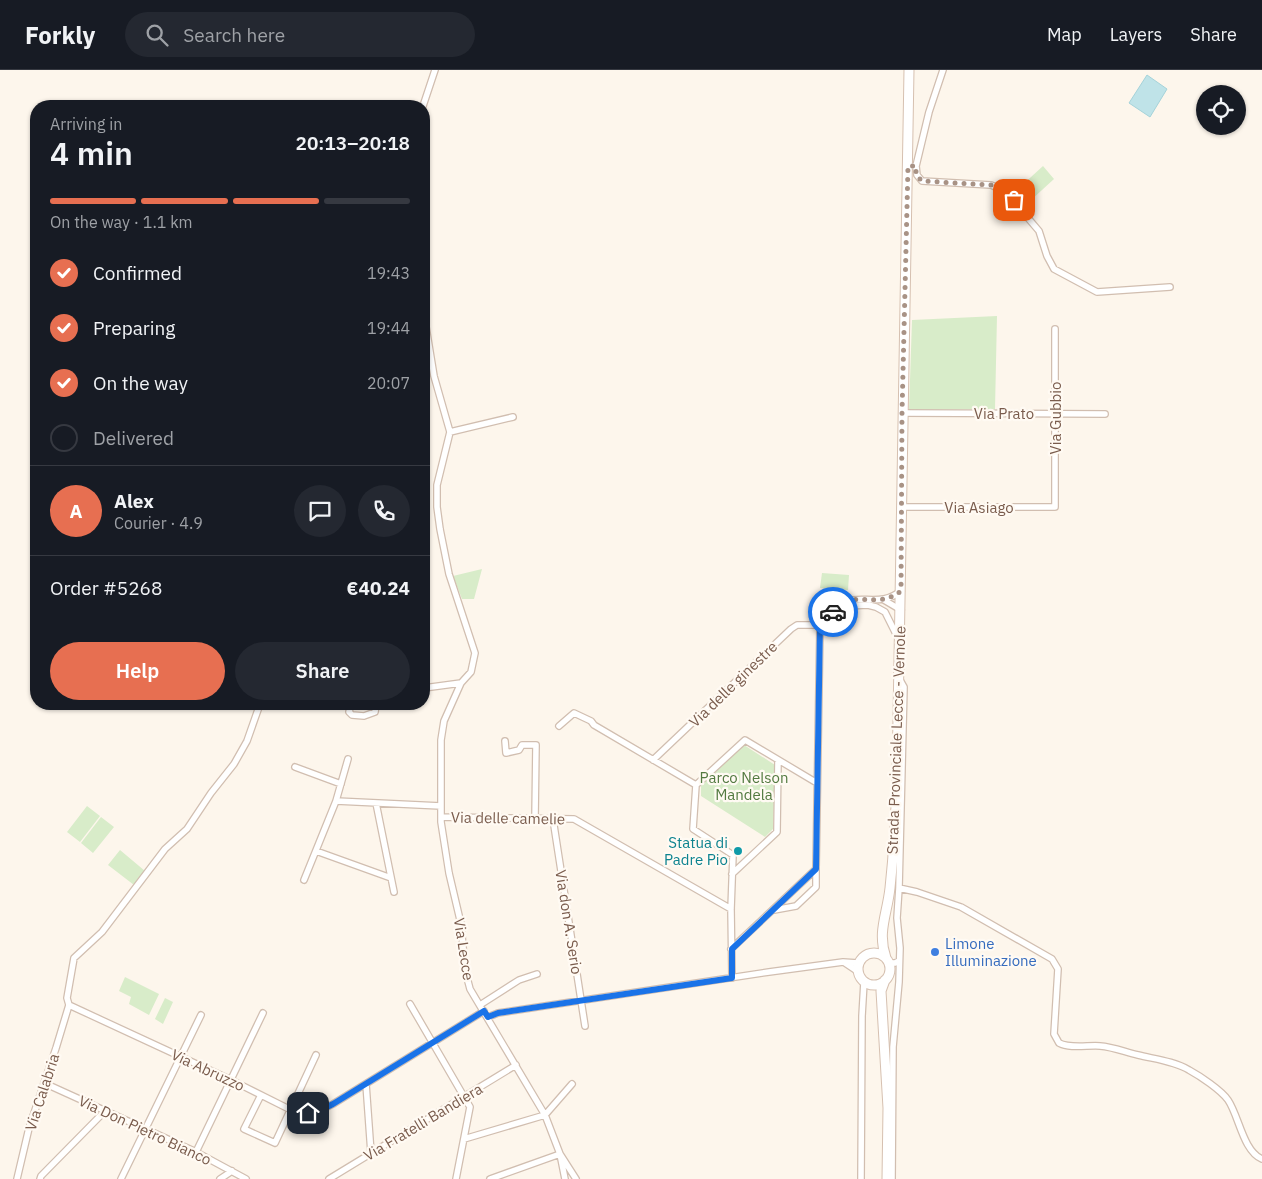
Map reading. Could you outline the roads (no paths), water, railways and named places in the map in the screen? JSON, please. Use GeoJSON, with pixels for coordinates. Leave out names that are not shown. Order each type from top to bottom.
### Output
{"type":"FeatureCollection","features":[{"type":"Feature","properties":{"kind":"main road","name":"Strada Provinciale Lecce - Vernole"},"geometry":{"type":"LineString","coordinates":[[888,1179],[888,1108],[881,991],[890,972],[882,944],[882,930],[889,891],[896,822],[901,610],[902,413],[912,166],[909,70]]}},
{"type":"Feature","properties":{"kind":"main road","name":"Strada Provinciale Lecce - Vernole"},"geometry":{"type":"LineString","coordinates":[[882,930],[870,953],[865,955],[858,967],[882,1010]]}},
{"type":"Feature","properties":{"kind":"main road"},"geometry":{"type":"LineString","coordinates":[[870,953],[879,954],[887,960]]}},
{"type":"Feature","properties":{"kind":"main road"},"geometry":{"type":"LineString","coordinates":[[868,984],[876,985],[887,979]]}},
{"type":"Feature","properties":{"kind":"street"},"geometry":{"type":"LineString","coordinates":[[425,100],[435,70]]}},
{"type":"Feature","properties":{"kind":"street"},"geometry":{"type":"LineString","coordinates":[[943,70],[912,166],[916,175],[922,181],[991,185],[1005,191],[1039,231],[1047,256],[1054,268],[1097,292],[1170,287]]}},
{"type":"Feature","properties":{"kind":"street","name":"Via Gubbio"},"geometry":{"type":"LineString","coordinates":[[1055,329],[1055,507]]}},
{"type":"Feature","properties":{"kind":"street"},"geometry":{"type":"LineString","coordinates":[[430,352],[434,376],[450,432],[513,417]]}},
{"type":"Feature","properties":{"kind":"street","name":"Via Prato"},"geometry":{"type":"LineString","coordinates":[[902,413],[1105,414]]}},
{"type":"Feature","properties":{"kind":"street","name":"Via Lecce"},"geometry":{"type":"LineString","coordinates":[[450,432],[437,485],[437,507],[449,574],[475,652],[471,672],[461,684],[444,721],[441,740],[441,817],[448,873],[461,924],[465,970],[470,989],[545,1114],[560,1154],[565,1179]]}},
{"type":"Feature","properties":{"kind":"street","name":"Via Asiago"},"geometry":{"type":"LineString","coordinates":[[902,507],[1055,507]]}},
{"type":"Feature","properties":{"kind":"street"},"geometry":{"type":"LineString","coordinates":[[773,910],[796,906],[816,886],[820,625],[845,601],[884,600],[892,598],[901,591]]}},
{"type":"Feature","properties":{"kind":"street"},"geometry":{"type":"LineString","coordinates":[[884,600],[901,610]]}},
{"type":"Feature","properties":{"kind":"street"},"geometry":{"type":"LineString","coordinates":[[826,620],[831,619],[844,608],[853,605],[868,605],[884,612],[892,613],[901,610]]}},
{"type":"Feature","properties":{"kind":"street"},"geometry":{"type":"LineString","coordinates":[[884,612],[900,641]]}},
{"type":"Feature","properties":{"kind":"street","name":"Via delle ginestre"},"geometry":{"type":"LineString","coordinates":[[653,760],[791,629],[797,626],[820,625]]}},
{"type":"Feature","properties":{"kind":"street"},"geometry":{"type":"LineString","coordinates":[[892,1179],[893,1047],[899,982],[898,918],[904,687],[899,678]]}},
{"type":"Feature","properties":{"kind":"street"},"geometry":{"type":"LineString","coordinates":[[430,687],[461,684]]}},
{"type":"Feature","properties":{"kind":"street","name":"Via Calabria"},"geometry":{"type":"LineString","coordinates":[[17,1179],[29,1128],[69,1005],[67,998],[74,958],[102,932],[165,850],[187,828],[234,764],[253,726],[258,710]]}},
{"type":"Feature","properties":{"kind":"street"},"geometry":{"type":"LineString","coordinates":[[350,710],[352,715],[364,716],[375,712],[375,710]]}},
{"type":"Feature","properties":{"kind":"street"},"geometry":{"type":"LineString","coordinates":[[559,726],[574,713],[591,721],[594,725],[696,785]]}},
{"type":"Feature","properties":{"kind":"street"},"geometry":{"type":"LineString","coordinates":[[732,978],[731,909],[733,855],[693,829],[696,785],[745,740],[817,783]]}},
{"type":"Feature","properties":{"kind":"street"},"geometry":{"type":"LineString","coordinates":[[505,741],[506,753],[519,750],[522,745],[536,745],[535,818]]}},
{"type":"Feature","properties":{"kind":"street"},"geometry":{"type":"LineString","coordinates":[[304,880],[336,801],[348,759]]}},
{"type":"Feature","properties":{"kind":"street"},"geometry":{"type":"LineString","coordinates":[[732,874],[777,832],[778,760]]}},
{"type":"Feature","properties":{"kind":"street"},"geometry":{"type":"LineString","coordinates":[[295,767],[341,784]]}},
{"type":"Feature","properties":{"kind":"street"},"geometry":{"type":"LineString","coordinates":[[336,801],[441,806]]}},
{"type":"Feature","properties":{"kind":"street"},"geometry":{"type":"LineString","coordinates":[[376,804],[394,892]]}},
{"type":"Feature","properties":{"kind":"street","name":"Via delle camelie"},"geometry":{"type":"LineString","coordinates":[[441,817],[574,819],[731,909]]}},
{"type":"Feature","properties":{"kind":"street","name":"Via don A. Serio"},"geometry":{"type":"LineString","coordinates":[[553,818],[585,1026]]}},
{"type":"Feature","properties":{"kind":"street"},"geometry":{"type":"LineString","coordinates":[[316,851],[391,878]]}},
{"type":"Feature","properties":{"kind":"street"},"geometry":{"type":"LineString","coordinates":[[732,949],[816,869]]}},
{"type":"Feature","properties":{"kind":"street"},"geometry":{"type":"LineString","coordinates":[[899,888],[961,907],[1052,958],[1058,969],[1054,1034],[1059,1043],[1068,1046],[1112,1048],[1190,1070],[1229,1101],[1235,1118],[1252,1151],[1262,1159]]}},
{"type":"Feature","properties":{"kind":"street"},"geometry":{"type":"LineString","coordinates":[[887,960],[895,963],[899,961]]}},
{"type":"Feature","properties":{"kind":"street"},"geometry":{"type":"LineString","coordinates":[[484,1011],[498,1013],[843,962],[858,967]]}},
{"type":"Feature","properties":{"kind":"street"},"geometry":{"type":"LineString","coordinates":[[291,1110],[308,1113],[325,1108],[484,1011],[519,980],[537,974]]}},
{"type":"Feature","properties":{"kind":"street"},"geometry":{"type":"LineString","coordinates":[[887,979],[894,978],[899,982]]}},
{"type":"Feature","properties":{"kind":"street"},"geometry":{"type":"LineString","coordinates":[[861,1179],[862,1016],[868,984]]}},
{"type":"Feature","properties":{"kind":"street"},"geometry":{"type":"LineString","coordinates":[[410,1004],[470,1107],[456,1179]]}},
{"type":"Feature","properties":{"kind":"street","name":"Via Abruzzo"},"geometry":{"type":"LineString","coordinates":[[69,1005],[291,1110]]}},
{"type":"Feature","properties":{"kind":"street"},"geometry":{"type":"LineString","coordinates":[[196,1152],[263,1013]]}},
{"type":"Feature","properties":{"kind":"street"},"geometry":{"type":"LineString","coordinates":[[121,1179],[201,1015]]}},
{"type":"Feature","properties":{"kind":"street"},"geometry":{"type":"LineString","coordinates":[[261,1095],[244,1129],[275,1143],[316,1055]]}},
{"type":"Feature","properties":{"kind":"street","name":"Via Fratelli Bandiera"},"geometry":{"type":"LineString","coordinates":[[329,1179],[516,1065]]}},
{"type":"Feature","properties":{"kind":"street","name":"Via Don Pietro Bianco"},"geometry":{"type":"LineString","coordinates":[[44,1083],[196,1152],[246,1179]]}},
{"type":"Feature","properties":{"kind":"street"},"geometry":{"type":"LineString","coordinates":[[366,1084],[371,1153]]}},
{"type":"Feature","properties":{"kind":"street"},"geometry":{"type":"LineString","coordinates":[[464,1140],[545,1114],[572,1084]]}},
{"type":"Feature","properties":{"kind":"street"},"geometry":{"type":"LineString","coordinates":[[40,1179],[105,1111]]}},
{"type":"Feature","properties":{"kind":"street"},"geometry":{"type":"LineString","coordinates":[[490,1179],[560,1154],[576,1179]]}},
{"type":"Feature","properties":{"kind":"street"},"geometry":{"type":"LineString","coordinates":[[220,1179],[232,1171]]}},
{"type":"Feature","properties":{"kind":"water"},"geometry":{"type":"Polygon","coordinates":[[[1147,75],[1167,89],[1150,117],[1129,103],[1147,75]]]}},
{"type":"Feature","properties":{"kind":"place","name":"Statua di Padre Pio"},"geometry":{"type":"Point","coordinates":[738,851]}},
{"type":"Feature","properties":{"kind":"place","name":"Limone Illuminazione"},"geometry":{"type":"Point","coordinates":[935,952]}},
{"type":"Feature","properties":{"kind":"park label","name":"Parco Nelson Mandela"},"geometry":{"type":"Point","coordinates":[744,786]}}]}
